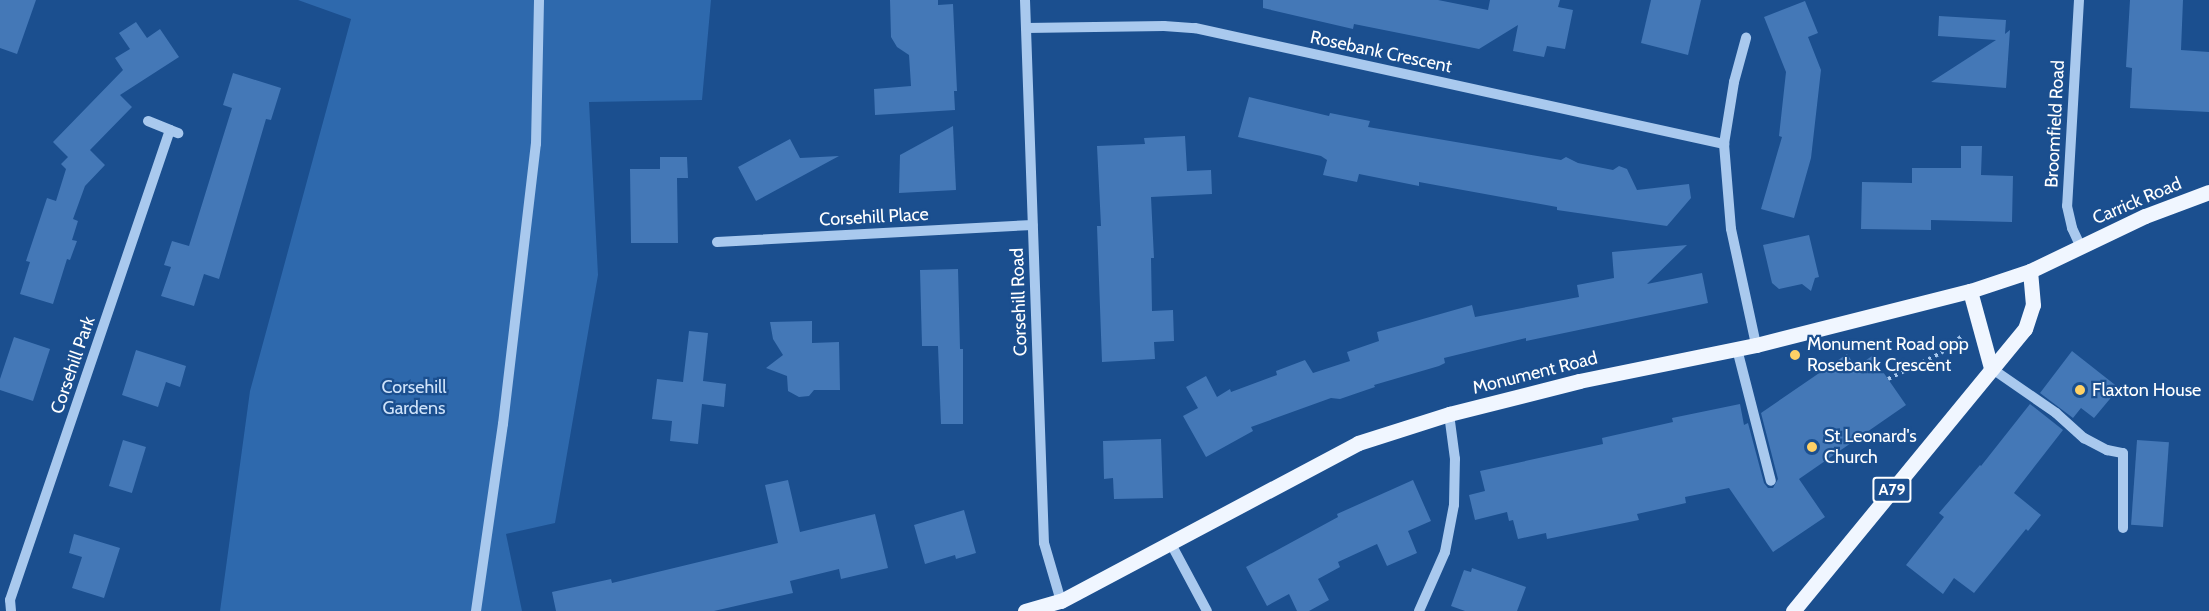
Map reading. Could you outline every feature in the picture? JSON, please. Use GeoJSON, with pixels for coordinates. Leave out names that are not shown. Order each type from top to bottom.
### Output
{"type":"FeatureCollection","features":[{"type":"Feature","properties":{"kind":"main road","name":"Carrick Road"},"geometry":{"type":"LineString","coordinates":[[2081,247],[2145,216],[2209,192]]}},
{"type":"Feature","properties":{"kind":"main road","name":"Monument Road"},"geometry":{"type":"LineString","coordinates":[[1024,611],[1061,601],[1358,443],[1449,414],[1579,381],[1756,345],[1970,291],[2030,272],[2081,247]]}},
{"type":"Feature","properties":{"kind":"main road","name":"A79"},"geometry":{"type":"LineString","coordinates":[[1793,611],[2025,328],[2032,304],[2030,272]]}},
{"type":"Feature","properties":{"kind":"main road"},"geometry":{"type":"LineString","coordinates":[[1970,291],[1991,368]]}},
{"type":"Feature","properties":{"kind":"street"},"geometry":{"type":"LineString","coordinates":[[476,611],[503,424],[536,144],[539,0]]}},
{"type":"Feature","properties":{"kind":"street","name":"Corsehill Road"},"geometry":{"type":"LineString","coordinates":[[1025,0],[1044,543],[1061,601]]}},
{"type":"Feature","properties":{"kind":"street","name":"Broomfield Road"},"geometry":{"type":"LineString","coordinates":[[2079,0],[2067,206],[2072,228],[2081,247]]}},
{"type":"Feature","properties":{"kind":"street","name":"Rosebank Crescent"},"geometry":{"type":"LineString","coordinates":[[1026,28],[1164,26],[1195,28],[1724,144]]}},
{"type":"Feature","properties":{"kind":"street"},"geometry":{"type":"LineString","coordinates":[[1746,38],[1734,82],[1724,144],[1731,229],[1756,345]]}},
{"type":"Feature","properties":{"kind":"street","name":"Corsehill Park"},"geometry":{"type":"LineString","coordinates":[[11,611],[10,600],[174,131],[148,121]]}},
{"type":"Feature","properties":{"kind":"street","name":"Corsehill Place"},"geometry":{"type":"LineString","coordinates":[[717,242],[1033,225]]}},
{"type":"Feature","properties":{"kind":"street"},"geometry":{"type":"LineString","coordinates":[[1737,348],[1771,481]]}},
{"type":"Feature","properties":{"kind":"street"},"geometry":{"type":"LineString","coordinates":[[1991,368],[2056,413],[2084,438],[2107,450],[2123,453],[2123,528]]}},
{"type":"Feature","properties":{"kind":"street"},"geometry":{"type":"LineString","coordinates":[[1419,611],[1445,552],[1454,505],[1455,459],[1449,414]]}},
{"type":"Feature","properties":{"kind":"street"},"geometry":{"type":"LineString","coordinates":[[1170,542],[1208,611]]}},
{"type":"Feature","properties":{"kind":"path"},"geometry":{"type":"LineString","coordinates":[[1888,379],[1941,353],[1978,322]]}},
{"type":"Feature","properties":{"kind":"green space","name":"Corsehill Gardens"},"geometry":{"type":"Polygon","coordinates":[[[298,0],[711,0],[702,100],[589,102],[598,275],[555,523],[506,534],[522,611],[220,611],[250,391],[351,19],[298,0]]]}},
{"type":"Feature","properties":{"kind":"building"},"geometry":{"type":"Polygon","coordinates":[[[0,0],[36,0],[17,54],[0,48],[0,0]]]}},
{"type":"Feature","properties":{"kind":"building"},"geometry":{"type":"Polygon","coordinates":[[[890,0],[938,0],[938,5],[953,4],[957,91],[954,91],[955,110],[875,115],[874,89],[911,86],[909,55],[897,47],[891,37],[890,0]]]}},
{"type":"Feature","properties":{"kind":"building"},"geometry":{"type":"Polygon","coordinates":[[[1263,0],[1438,0],[1488,10],[1490,0],[1560,0],[1558,7],[1573,10],[1565,49],[1547,46],[1544,57],[1513,51],[1518,25],[1479,49],[1354,24],[1353,29],[1263,8],[1263,0]]]}},
{"type":"Feature","properties":{"kind":"building"},"geometry":{"type":"Polygon","coordinates":[[[1651,0],[1701,0],[1688,55],[1641,43],[1651,0]]]}},
{"type":"Feature","properties":{"kind":"building"},"geometry":{"type":"Polygon","coordinates":[[[2130,0],[2183,0],[2181,50],[2209,52],[2209,112],[2130,108],[2132,68],[2126,67],[2130,0]]]}},
{"type":"Feature","properties":{"kind":"building"},"geometry":{"type":"Polygon","coordinates":[[[1805,1],[1818,33],[1808,37],[1821,70],[1811,158],[1794,218],[1761,209],[1782,137],[1779,136],[1786,72],[1764,17],[1805,1]]]}},
{"type":"Feature","properties":{"kind":"building"},"geometry":{"type":"Polygon","coordinates":[[[1939,16],[2006,20],[2005,34],[2010,30],[2006,88],[1931,82],[1996,40],[1938,36],[1939,16]]]}},
{"type":"Feature","properties":{"kind":"building"},"geometry":{"type":"Polygon","coordinates":[[[136,22],[147,38],[160,29],[179,57],[120,95],[132,107],[90,150],[105,165],[85,186],[73,219],[78,221],[72,240],[77,241],[70,260],[67,259],[53,304],[20,294],[30,262],[26,261],[47,198],[56,201],[66,169],[61,164],[68,157],[53,142],[123,70],[115,58],[130,49],[119,33],[136,22]]]}},
{"type":"Feature","properties":{"kind":"building"},"geometry":{"type":"Polygon","coordinates":[[[233,73],[281,88],[271,120],[266,119],[219,279],[204,274],[194,306],[161,296],[171,267],[164,265],[172,241],[189,246],[232,108],[223,105],[233,73]]]}},
{"type":"Feature","properties":{"kind":"building"},"geometry":{"type":"Polygon","coordinates":[[[1249,97],[1329,116],[1330,113],[1370,121],[1368,127],[1561,160],[1566,157],[1578,163],[1613,170],[1619,166],[1627,169],[1637,190],[1689,184],[1691,198],[1667,226],[1557,210],[1557,207],[1419,182],[1419,186],[1359,174],[1357,182],[1323,175],[1327,160],[1321,156],[1238,137],[1249,97]]]}},
{"type":"Feature","properties":{"kind":"building"},"geometry":{"type":"Polygon","coordinates":[[[953,126],[956,190],[899,193],[900,155],[953,126]]]}},
{"type":"Feature","properties":{"kind":"building"},"geometry":{"type":"Polygon","coordinates":[[[1185,136],[1187,171],[1211,170],[1212,194],[1151,197],[1154,258],[1151,258],[1152,311],[1173,310],[1174,341],[1154,342],[1155,359],[1102,362],[1097,226],[1101,226],[1097,146],[1145,144],[1144,138],[1185,136]]]}},
{"type":"Feature","properties":{"kind":"building"},"geometry":{"type":"Polygon","coordinates":[[[790,139],[800,158],[839,156],[756,201],[738,167],[790,139]]]}},
{"type":"Feature","properties":{"kind":"building"},"geometry":{"type":"Polygon","coordinates":[[[1961,146],[1982,146],[1981,175],[2013,176],[2012,222],[1931,220],[1931,230],[1861,229],[1862,182],[1912,183],[1912,168],[1961,168],[1961,146]]]}},
{"type":"Feature","properties":{"kind":"building"},"geometry":{"type":"Polygon","coordinates":[[[660,157],[687,157],[688,178],[677,178],[678,243],[631,243],[630,169],[660,169],[660,157]]]}},
{"type":"Feature","properties":{"kind":"building"},"geometry":{"type":"Polygon","coordinates":[[[1809,235],[1819,277],[1815,278],[1811,291],[1802,284],[1779,289],[1772,283],[1763,245],[1809,235]]]}},
{"type":"Feature","properties":{"kind":"building"},"geometry":{"type":"Polygon","coordinates":[[[1687,245],[1647,284],[1702,273],[1708,303],[1526,341],[1526,338],[1444,358],[1445,363],[1439,366],[1374,385],[1375,387],[1340,399],[1331,398],[1251,427],[1253,431],[1206,457],[1183,416],[1198,408],[1186,387],[1206,376],[1217,397],[1230,389],[1231,392],[1277,375],[1276,371],[1305,360],[1313,373],[1350,361],[1347,352],[1379,341],[1377,332],[1472,305],[1475,317],[1579,297],[1577,285],[1614,278],[1612,252],[1687,245]]]}},
{"type":"Feature","properties":{"kind":"building"},"geometry":{"type":"Polygon","coordinates":[[[958,269],[960,349],[963,349],[963,424],[941,424],[938,346],[922,346],[920,270],[958,269]]]}},
{"type":"Feature","properties":{"kind":"building"},"geometry":{"type":"Polygon","coordinates":[[[812,321],[812,343],[839,342],[840,390],[814,390],[809,396],[799,397],[788,391],[787,376],[766,368],[783,355],[773,339],[770,322],[812,321]]]}},
{"type":"Feature","properties":{"kind":"building"},"geometry":{"type":"Polygon","coordinates":[[[689,331],[708,333],[703,381],[726,384],[724,407],[702,404],[698,444],[670,441],[672,421],[652,419],[657,379],[683,382],[689,331]]]}},
{"type":"Feature","properties":{"kind":"building"},"geometry":{"type":"Polygon","coordinates":[[[14,337],[50,349],[33,401],[0,390],[0,379],[14,337]]]}},
{"type":"Feature","properties":{"kind":"building"},"geometry":{"type":"Polygon","coordinates":[[[136,350],[186,366],[180,387],[166,382],[158,407],[122,395],[136,350]]]}},
{"type":"Feature","properties":{"kind":"building","name":"Flaxton House"},"geometry":{"type":"Polygon","coordinates":[[[2072,351],[2119,388],[2094,418],[2081,408],[2073,418],[2040,393],[2072,351]]]}},
{"type":"Feature","properties":{"kind":"building"},"geometry":{"type":"Polygon","coordinates":[[[1847,354],[1856,367],[1872,356],[1906,405],[1799,479],[1825,517],[1773,552],[1729,488],[1685,497],[1686,503],[1637,514],[1639,520],[1547,539],[1546,533],[1518,539],[1513,520],[1509,521],[1507,512],[1475,520],[1469,495],[1485,491],[1480,471],[1603,444],[1602,438],[1673,422],[1672,418],[1740,404],[1744,425],[1748,423],[1764,483],[1768,488],[1773,488],[1778,479],[1761,413],[1847,354]]]}},
{"type":"Feature","properties":{"kind":"building"},"geometry":{"type":"Polygon","coordinates":[[[2030,404],[2063,430],[2014,493],[2041,515],[2028,531],[2026,529],[1974,593],[1954,578],[1943,594],[1906,565],[1944,517],[1939,513],[1981,466],[2030,404]]]}},
{"type":"Feature","properties":{"kind":"building"},"geometry":{"type":"Polygon","coordinates":[[[1161,439],[1163,498],[1114,499],[1113,478],[1104,479],[1103,441],[1161,439]]]}},
{"type":"Feature","properties":{"kind":"building"},"geometry":{"type":"Polygon","coordinates":[[[123,440],[146,447],[132,493],[109,486],[123,440]]]}},
{"type":"Feature","properties":{"kind":"building"},"geometry":{"type":"Polygon","coordinates":[[[2137,440],[2169,442],[2163,527],[2131,525],[2137,440]]]}},
{"type":"Feature","properties":{"kind":"building"},"geometry":{"type":"Polygon","coordinates":[[[788,480],[800,532],[875,514],[888,568],[841,579],[839,569],[790,581],[793,593],[714,611],[556,611],[552,592],[611,579],[612,583],[778,543],[765,485],[788,480]]]}},
{"type":"Feature","properties":{"kind":"building"},"geometry":{"type":"Polygon","coordinates":[[[1413,480],[1431,521],[1408,531],[1417,553],[1387,566],[1377,544],[1338,562],[1340,567],[1318,579],[1329,600],[1309,611],[1297,611],[1289,594],[1267,606],[1246,567],[1338,517],[1337,514],[1413,480]]]}},
{"type":"Feature","properties":{"kind":"building"},"geometry":{"type":"Polygon","coordinates":[[[964,510],[976,553],[956,559],[955,555],[925,564],[914,525],[964,510]]]}},
{"type":"Feature","properties":{"kind":"building"},"geometry":{"type":"Polygon","coordinates":[[[74,534],[120,548],[104,598],[72,588],[82,557],[69,553],[74,534]]]}},
{"type":"Feature","properties":{"kind":"building"},"geometry":{"type":"Polygon","coordinates":[[[1472,568],[1526,587],[1517,611],[1465,611],[1451,606],[1464,570],[1471,572],[1472,568]]]}},
{"type":"Feature","properties":{"kind":"place","name":"Monument Road opp Rosebank Crescent"},"geometry":{"type":"Point","coordinates":[1795,355]}},
{"type":"Feature","properties":{"kind":"place","name":"Flaxton House"},"geometry":{"type":"Point","coordinates":[2080,390]}},
{"type":"Feature","properties":{"kind":"place","name":"St Leonard's Church"},"geometry":{"type":"Point","coordinates":[1812,447]}}]}
